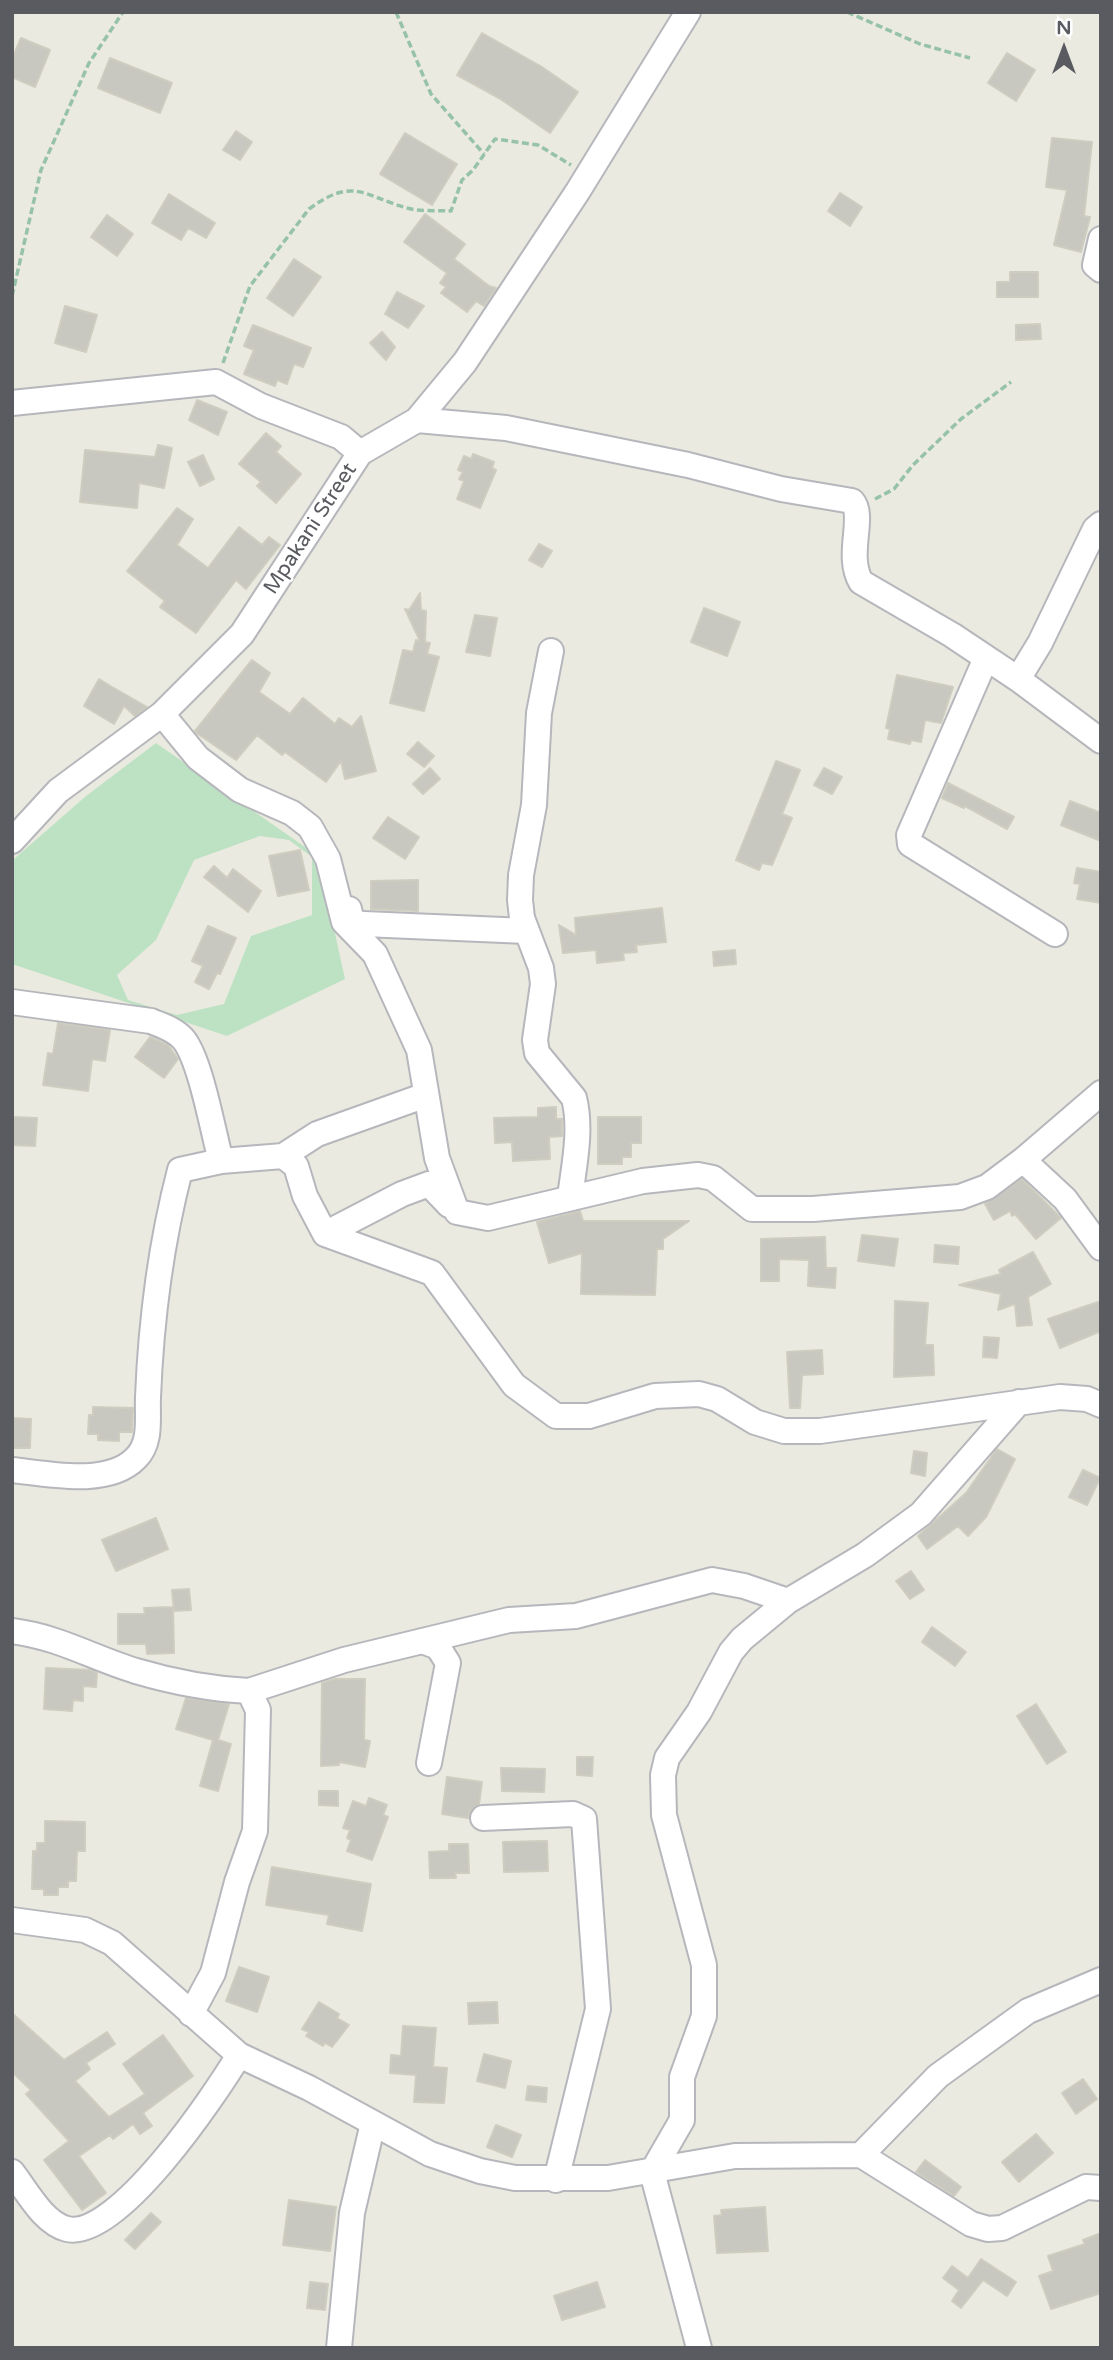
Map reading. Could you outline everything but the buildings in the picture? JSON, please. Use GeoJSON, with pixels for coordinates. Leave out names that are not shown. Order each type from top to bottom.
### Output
{"type":"FeatureCollection","features":[{"type":"Feature","properties":{"kind":"street","name":"Mpakani Street"},"geometry":{"type":"LineString","coordinates":[[12,841],[58,791],[162,713],[242,634],[360,453],[417,420],[465,362],[592,169],[688,12]]}},
{"type":"Feature","properties":{"kind":"street"},"geometry":{"type":"LineString","coordinates":[[1101,239],[1094,265],[1101,270]]}},
{"type":"Feature","properties":{"kind":"street"},"geometry":{"type":"LineString","coordinates":[[12,403],[216,382],[261,405],[341,437],[360,453]]}},
{"type":"Feature","properties":{"kind":"street"},"geometry":{"type":"LineString","coordinates":[[417,420],[506,428],[610,448],[781,489],[844,498],[856,506],[853,569],[860,582],[1018,679],[1101,741]]}},
{"type":"Feature","properties":{"kind":"street"},"geometry":{"type":"LineString","coordinates":[[1018,679],[1040,643],[1094,529],[1101,524]]}},
{"type":"Feature","properties":{"kind":"street"},"geometry":{"type":"LineString","coordinates":[[551,650],[539,713],[534,804],[521,875],[520,900],[526,930],[541,968],[543,984],[535,1040],[537,1053],[573,1098],[576,1107],[570,1197]]}},
{"type":"Feature","properties":{"kind":"street"},"geometry":{"type":"LineString","coordinates":[[986,658],[909,835],[910,844],[1055,934]]}},
{"type":"Feature","properties":{"kind":"street"},"geometry":{"type":"LineString","coordinates":[[162,713],[198,758],[240,790],[283,809],[310,827],[328,859],[344,922],[375,954],[419,1050],[437,1158],[457,1212]]}},
{"type":"Feature","properties":{"kind":"street"},"geometry":{"type":"LineString","coordinates":[[309,817],[335,854],[352,922],[526,930]]}},
{"type":"Feature","properties":{"kind":"street"},"geometry":{"type":"LineString","coordinates":[[12,1002],[151,1021],[171,1030],[184,1041],[193,1060],[221,1161]]}},
{"type":"Feature","properties":{"kind":"street"},"geometry":{"type":"LineString","coordinates":[[325,1234],[402,1194],[429,1184],[457,1212],[488,1219],[643,1181],[698,1175],[713,1178],[752,1209],[813,1209],[960,1197],[987,1187],[1101,1093]]}},
{"type":"Feature","properties":{"kind":"street"},"geometry":{"type":"LineString","coordinates":[[12,1470],[93,1476],[118,1471],[137,1458],[148,1438],[150,1366],[157,1303],[180,1170],[221,1161],[283,1156],[317,1134],[426,1094]]}},
{"type":"Feature","properties":{"kind":"street"},"geometry":{"type":"LineString","coordinates":[[283,1156],[296,1166],[305,1196],[325,1234],[432,1273],[514,1385],[556,1416],[589,1416],[655,1396],[699,1394],[717,1399],[755,1422],[784,1430],[820,1431],[1060,1397],[1087,1399],[1101,1405]]}},
{"type":"Feature","properties":{"kind":"street"},"geometry":{"type":"LineString","coordinates":[[1023,1160],[1065,1199],[1101,1248]]}},
{"type":"Feature","properties":{"kind":"street"},"geometry":{"type":"LineString","coordinates":[[699,2348],[652,2172],[680,2128],[682,2077],[704,2016],[706,1984],[704,1965],[664,1815],[663,1775],[667,1758],[699,1712],[731,1652],[761,1622],[788,1601],[865,1555],[921,1514],[1019,1402]]}},
{"type":"Feature","properties":{"kind":"street"},"geometry":{"type":"LineString","coordinates":[[12,1631],[75,1646],[134,1671],[193,1685],[248,1691],[344,1660],[509,1619],[576,1616],[712,1580],[744,1586],[788,1601]]}},
{"type":"Feature","properties":{"kind":"street"},"geometry":{"type":"LineString","coordinates":[[422,1641],[438,1647],[448,1663],[429,1763]]}},
{"type":"Feature","properties":{"kind":"street"},"geometry":{"type":"LineString","coordinates":[[191,2014],[213,1973],[237,1882],[255,1831],[258,1710],[248,1691]]}},
{"type":"Feature","properties":{"kind":"street"},"geometry":{"type":"LineString","coordinates":[[482,1818],[573,1814],[584,1819],[598,2009],[556,2180]]}},
{"type":"Feature","properties":{"kind":"street"},"geometry":{"type":"LineString","coordinates":[[12,1920],[85,1930],[112,1942],[155,1977],[191,2014],[239,2055],[309,2088],[430,2154],[480,2171],[515,2178],[608,2178],[735,2156],[861,2155],[948,2211],[988,2229],[1002,2228],[1086,2187],[1101,2188]]}},
{"type":"Feature","properties":{"kind":"street"},"geometry":{"type":"LineString","coordinates":[[861,2155],[938,2076],[1028,2011],[1101,1980]]}},
{"type":"Feature","properties":{"kind":"street"},"geometry":{"type":"LineString","coordinates":[[12,2172],[50,2221],[77,2231],[93,2226],[161,2164],[212,2099],[239,2055]]}},
{"type":"Feature","properties":{"kind":"street"},"geometry":{"type":"LineString","coordinates":[[339,2348],[352,2213],[373,2123]]}},
{"type":"Feature","properties":{"kind":"path"},"geometry":{"type":"LineString","coordinates":[[12,296],[41,170],[89,63],[123,12]]}},
{"type":"Feature","properties":{"kind":"path"},"geometry":{"type":"LineString","coordinates":[[396,12],[431,94],[484,154]]}},
{"type":"Feature","properties":{"kind":"path"},"geometry":{"type":"LineString","coordinates":[[847,12],[920,44],[970,58]]}},
{"type":"Feature","properties":{"kind":"path"},"geometry":{"type":"LineString","coordinates":[[216,382],[250,286],[309,209],[338,193],[352,191],[372,194],[407,208],[451,211],[462,180],[495,139],[538,145],[572,165],[581,157]]}},
{"type":"Feature","properties":{"kind":"path"},"geometry":{"type":"LineString","coordinates":[[856,506],[894,489],[914,465],[961,419],[1011,382]]}},
{"type":"Feature","properties":{"kind":"green space"},"geometry":{"type":"Polygon","coordinates":[[[156,743],[318,856],[345,979],[227,1036],[12,964],[14,859],[86,796],[156,743]],[[260,836],[194,860],[156,940],[117,975],[128,1000],[177,1015],[224,1004],[251,936],[312,915],[312,857],[289,840],[260,836]]]}}]}
